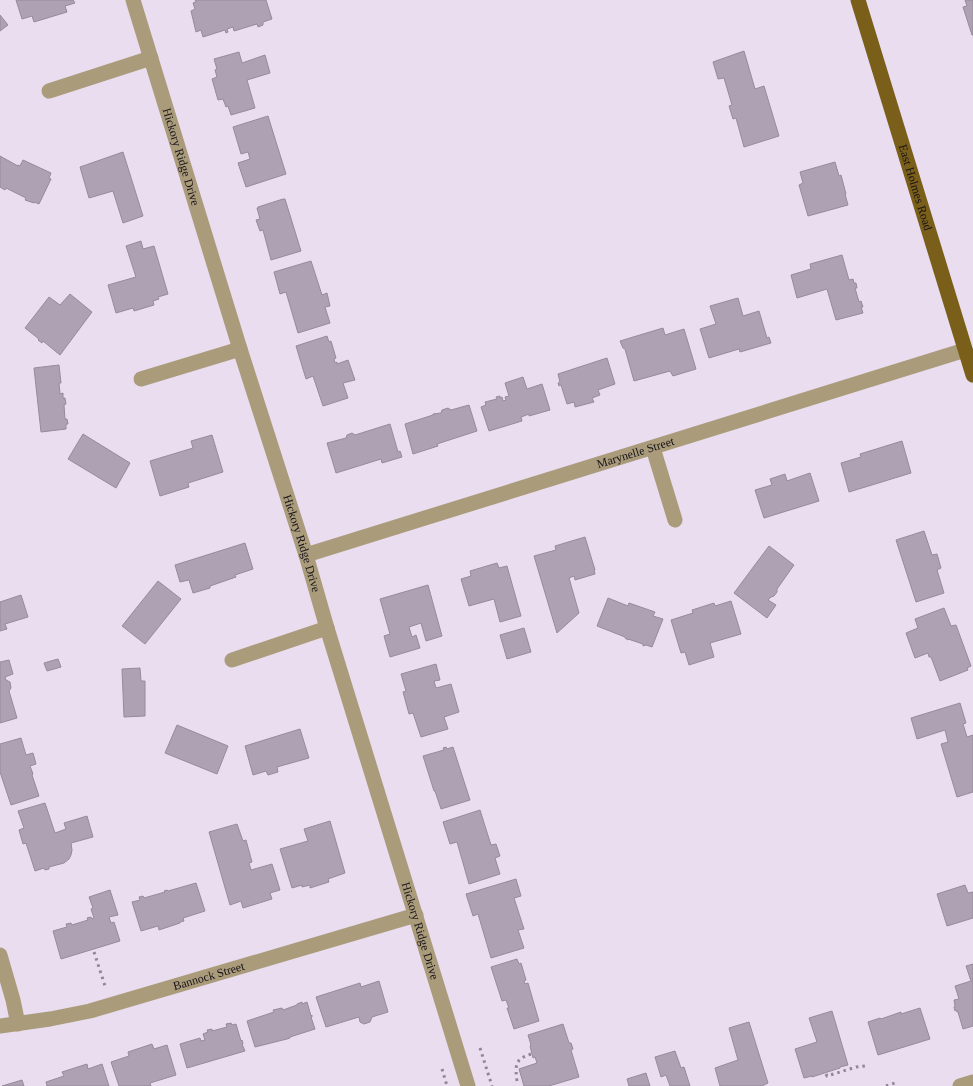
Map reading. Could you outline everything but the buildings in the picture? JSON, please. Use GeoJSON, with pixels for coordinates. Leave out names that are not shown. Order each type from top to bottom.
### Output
{"type":"FeatureCollection","features":[{"type":"Feature","properties":{"kind":"main road","name":"East Holmes Road"},"geometry":{"type":"LineString","coordinates":[[858,0],[973,375]]}},
{"type":"Feature","properties":{"kind":"street","name":"Hickory Ridge Drive"},"geometry":{"type":"LineString","coordinates":[[133,0],[240,349],[306,555],[468,1086]]}},
{"type":"Feature","properties":{"kind":"street"},"geometry":{"type":"LineString","coordinates":[[49,91],[151,58]]}},
{"type":"Feature","properties":{"kind":"street"},"geometry":{"type":"LineString","coordinates":[[141,379],[240,349]]}},
{"type":"Feature","properties":{"kind":"street","name":"Marynelle Street"},"geometry":{"type":"LineString","coordinates":[[306,555],[965,350]]}},
{"type":"Feature","properties":{"kind":"street"},"geometry":{"type":"LineString","coordinates":[[653,448],[675,520]]}},
{"type":"Feature","properties":{"kind":"street"},"geometry":{"type":"LineString","coordinates":[[232,660],[327,628]]}},
{"type":"Feature","properties":{"kind":"street","name":"Bannock Street"},"geometry":{"type":"LineString","coordinates":[[0,1026],[70,1015],[416,915]]}},
{"type":"Feature","properties":{"kind":"street"},"geometry":{"type":"LineString","coordinates":[[0,955],[18,1024]]}},
{"type":"Feature","properties":{"kind":"street"},"geometry":{"type":"LineString","coordinates":[[960,1086],[973,1082]]}},
{"type":"Feature","properties":{"kind":"path"},"geometry":{"type":"LineString","coordinates":[[94,952],[110,1004]]}},
{"type":"Feature","properties":{"kind":"path"},"geometry":{"type":"LineString","coordinates":[[480,1048],[492,1086]]}},
{"type":"Feature","properties":{"kind":"path"},"geometry":{"type":"LineString","coordinates":[[517,1081],[515,1069],[517,1063],[523,1057],[531,1054]]}},
{"type":"Feature","properties":{"kind":"path"},"geometry":{"type":"LineString","coordinates":[[826,1074],[827,1076],[865,1066]]}},
{"type":"Feature","properties":{"kind":"path"},"geometry":{"type":"LineString","coordinates":[[442,1069],[447,1086]]}},
{"type":"Feature","properties":{"kind":"path"},"geometry":{"type":"LineString","coordinates":[[886,1086],[898,1082]]}}]}
